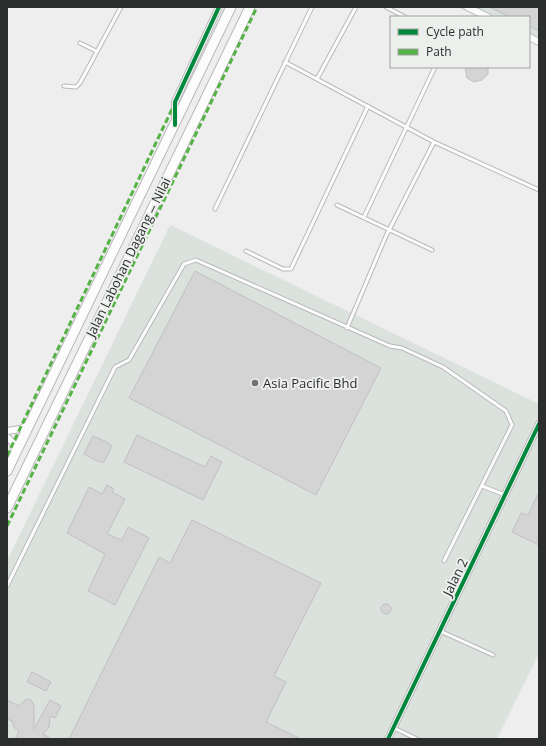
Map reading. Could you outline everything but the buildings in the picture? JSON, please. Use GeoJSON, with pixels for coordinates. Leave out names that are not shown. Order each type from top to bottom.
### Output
{"type":"FeatureCollection","features":[{"type":"Feature","properties":{"kind":"main road","name":"Jalan Labohan Dagang ‒ Nilai"},"geometry":{"type":"LineString","coordinates":[[7,471],[231,7]]}},
{"type":"Feature","properties":{"kind":"main road","name":"Jalan Labohan Dagang ‒ Nilai"},"geometry":{"type":"LineString","coordinates":[[7,508],[250,7]]}},
{"type":"Feature","properties":{"kind":"street"},"geometry":{"type":"LineString","coordinates":[[213,19],[214,7]]}},
{"type":"Feature","properties":{"kind":"street"},"geometry":{"type":"LineString","coordinates":[[175,125],[175,102],[219,7]]}},
{"type":"Feature","properties":{"kind":"street"},"geometry":{"type":"LineString","coordinates":[[467,7],[486,16]]}},
{"type":"Feature","properties":{"kind":"street"},"geometry":{"type":"LineString","coordinates":[[530,38],[539,42]]}},
{"type":"Feature","properties":{"kind":"street","name":"Jalan 2"},"geometry":{"type":"LineString","coordinates":[[388,739],[539,424]]}},
{"type":"Feature","properties":{"kind":"street"},"geometry":{"type":"LineString","coordinates":[[7,431],[20,429],[28,425]]}},
{"type":"Feature","properties":{"kind":"street"},"geometry":{"type":"LineString","coordinates":[[7,436],[13,443],[15,452]]}},
{"type":"Feature","properties":{"kind":"lane"},"geometry":{"type":"LineString","coordinates":[[64,86],[76,87],[80,83],[121,7]]}},
{"type":"Feature","properties":{"kind":"lane"},"geometry":{"type":"LineString","coordinates":[[215,209],[312,7]]}},
{"type":"Feature","properties":{"kind":"lane"},"geometry":{"type":"LineString","coordinates":[[317,79],[356,7]]}},
{"type":"Feature","properties":{"kind":"lane"},"geometry":{"type":"LineString","coordinates":[[386,7],[403,16]]}},
{"type":"Feature","properties":{"kind":"lane"},"geometry":{"type":"LineString","coordinates":[[80,43],[96,51]]}},
{"type":"Feature","properties":{"kind":"lane"},"geometry":{"type":"LineString","coordinates":[[285,62],[434,142],[539,190]]}},
{"type":"Feature","properties":{"kind":"lane"},"geometry":{"type":"LineString","coordinates":[[364,217],[435,68]]}},
{"type":"Feature","properties":{"kind":"lane"},"geometry":{"type":"LineString","coordinates":[[246,251],[284,269],[291,269],[368,106]]}},
{"type":"Feature","properties":{"kind":"lane"},"geometry":{"type":"LineString","coordinates":[[347,328],[389,229],[434,142]]}},
{"type":"Feature","properties":{"kind":"lane"},"geometry":{"type":"LineString","coordinates":[[337,205],[432,250]]}},
{"type":"Feature","properties":{"kind":"lane"},"geometry":{"type":"LineString","coordinates":[[7,586],[115,367],[129,360],[184,264],[196,260],[347,328],[390,346],[402,348],[443,367],[506,411],[512,425],[444,561]]}},
{"type":"Feature","properties":{"kind":"lane"},"geometry":{"type":"LineString","coordinates":[[482,486],[505,495]]}},
{"type":"Feature","properties":{"kind":"lane"},"geometry":{"type":"LineString","coordinates":[[440,631],[493,655]]}},
{"type":"Feature","properties":{"kind":"lane"},"geometry":{"type":"LineString","coordinates":[[394,728],[417,739]]}},
{"type":"Feature","properties":{"kind":"lane"},"geometry":{"type":"LineString","coordinates":[[405,739],[408,734]]}},
{"type":"Feature","properties":{"kind":"shaded area"},"geometry":{"type":"Polygon","coordinates":[[[457,7],[539,7],[539,46],[530,42],[530,16],[476,16],[457,7]]]}},
{"type":"Feature","properties":{"kind":"shaded area"},"geometry":{"type":"Polygon","coordinates":[[[170,225],[539,404],[539,653],[497,739],[7,739],[7,561],[170,225]]]}},
{"type":"Feature","properties":{"kind":"marked path"},"geometry":{"type":"LineString","coordinates":[[7,526],[257,7]]}},
{"type":"Feature","properties":{"kind":"marked path"},"geometry":{"type":"LineString","coordinates":[[7,456],[173,107]]}},
{"type":"Feature","properties":{"kind":"cycle path"},"geometry":{"type":"LineString","coordinates":[[175,125],[175,102],[219,7]]}},
{"type":"Feature","properties":{"kind":"cycle path"},"geometry":{"type":"LineString","coordinates":[[388,739],[539,424]]}},
{"type":"Feature","properties":{"kind":"place","name":"Asia Pacific Bhd"},"geometry":{"type":"Point","coordinates":[255,383]}}]}
